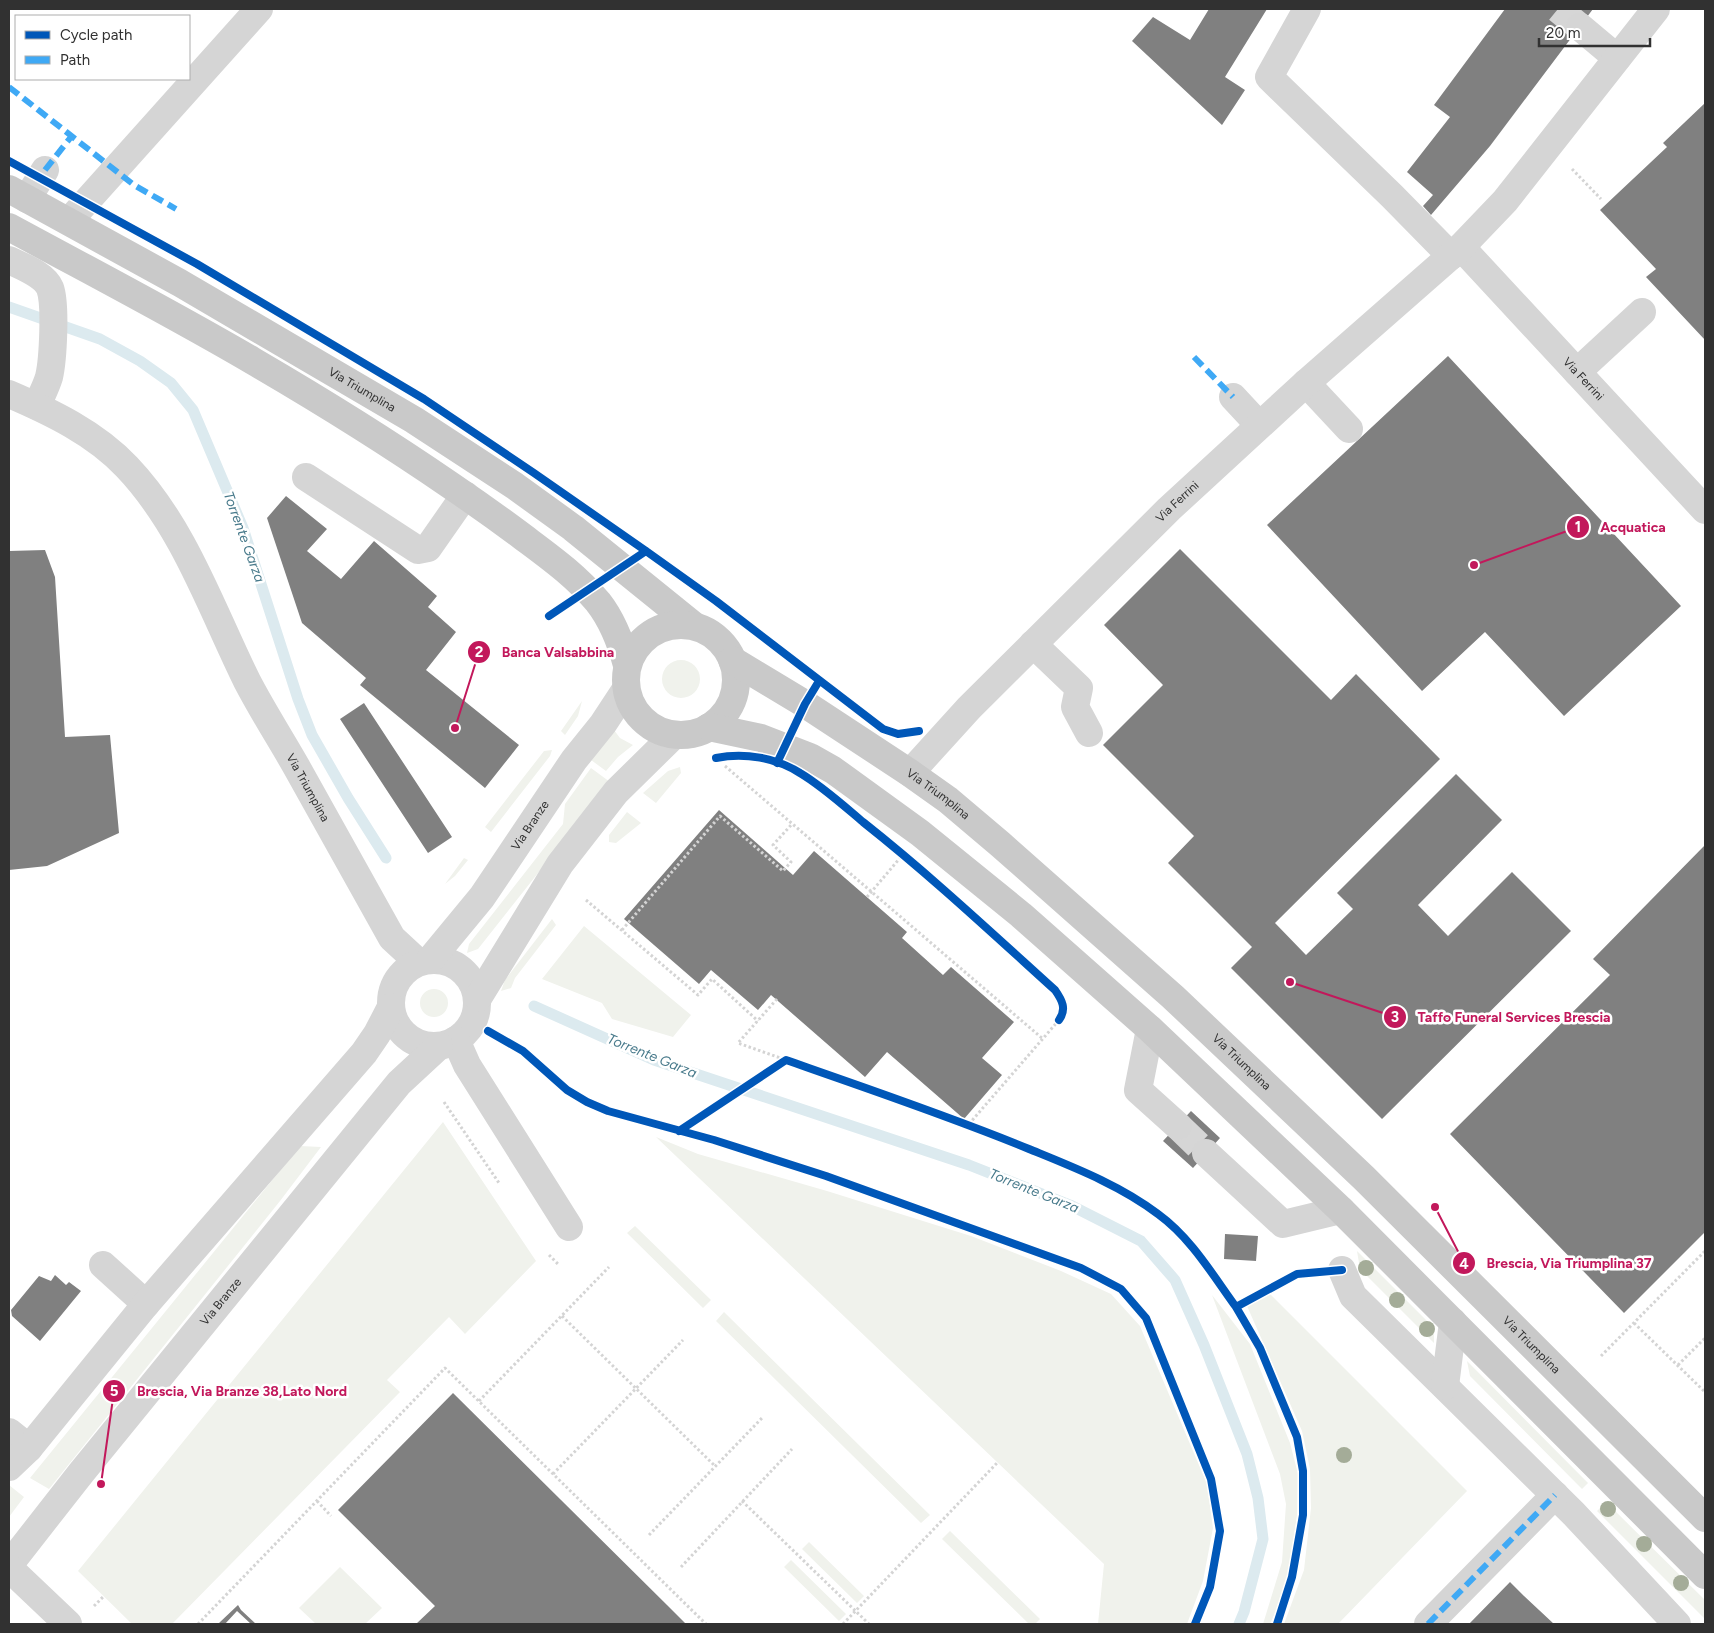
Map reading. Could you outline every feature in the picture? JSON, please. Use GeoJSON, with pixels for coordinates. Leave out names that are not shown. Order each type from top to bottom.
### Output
{"type":"FeatureCollection","features":[{"type":"Feature","properties":{"kind":"main road","name":"Via Triumplina"},"geometry":{"type":"LineString","coordinates":[[18,194],[180,283],[414,420],[515,486],[573,528],[693,625]]}},
{"type":"Feature","properties":{"kind":"main road"},"geometry":{"type":"LineString","coordinates":[[9,227],[252,360],[330,406],[465,495],[571,572],[600,604],[612,624],[621,644],[634,710],[642,720],[662,732],[674,735],[686,735],[709,728],[761,738],[786,746],[810,757],[848,780],[920,833],[1014,909],[1150,1029],[1341,1210],[1705,1575]]}},
{"type":"Feature","properties":{"kind":"main road","name":"Via Triumplina"},"geometry":{"type":"LineString","coordinates":[[627,677],[634,650],[645,637],[660,628],[676,624],[693,625],[706,630],[726,647],[732,660],[736,681],[735,692],[725,712],[709,728]]}},
{"type":"Feature","properties":{"kind":"main road","name":"Via Triumplina"},"geometry":{"type":"LineString","coordinates":[[732,660],[805,704],[948,800],[1173,997],[1364,1178],[1705,1518]]}},
{"type":"Feature","properties":{"kind":"street"},"geometry":{"type":"LineString","coordinates":[[69,221],[259,9]]}},
{"type":"Feature","properties":{"kind":"street"},"geometry":{"type":"LineString","coordinates":[[1308,9],[1269,77],[1392,196],[1456,252]]}},
{"type":"Feature","properties":{"kind":"street","name":"Via Ferrini"},"geometry":{"type":"LineString","coordinates":[[910,773],[969,708],[1169,509],[1259,425],[1456,252],[1505,201],[1656,9]]}},
{"type":"Feature","properties":{"kind":"street"},"geometry":{"type":"LineString","coordinates":[[1580,26],[1617,58]]}},
{"type":"Feature","properties":{"kind":"street"},"geometry":{"type":"LineString","coordinates":[[18,194],[45,170]]}},
{"type":"Feature","properties":{"kind":"street","name":"Via Ferrini"},"geometry":{"type":"LineString","coordinates":[[1456,252],[1577,372],[1705,510]]}},
{"type":"Feature","properties":{"kind":"street"},"geometry":{"type":"LineString","coordinates":[[9,260],[31,271],[50,288],[52,306],[52,363],[48,380],[36,406]]}},
{"type":"Feature","properties":{"kind":"street"},"geometry":{"type":"LineString","coordinates":[[1577,372],[1642,312]]}},
{"type":"Feature","properties":{"kind":"street"},"geometry":{"type":"LineString","coordinates":[[1306,383],[1349,429]]}},
{"type":"Feature","properties":{"kind":"street","name":"Via Triumplina"},"geometry":{"type":"LineString","coordinates":[[9,394],[68,423],[98,442],[126,466],[150,493],[170,523],[248,682],[392,938],[424,961]]}},
{"type":"Feature","properties":{"kind":"street"},"geometry":{"type":"LineString","coordinates":[[1233,397],[1259,425]]}},
{"type":"Feature","properties":{"kind":"street"},"geometry":{"type":"LineString","coordinates":[[306,477],[418,550],[428,548],[465,495]]}},
{"type":"Feature","properties":{"kind":"street"},"geometry":{"type":"LineString","coordinates":[[1034,644],[1079,688],[1075,707],[1089,733]]}},
{"type":"Feature","properties":{"kind":"street","name":"Via Branze"},"geometry":{"type":"LineString","coordinates":[[9,1467],[19,1440],[146,1304],[364,1053],[391,1008],[391,996],[394,985],[400,976],[408,968],[424,961],[482,897],[574,760],[603,724],[627,677]]}},
{"type":"Feature","properties":{"kind":"street","name":"Via Branze"},"geometry":{"type":"LineString","coordinates":[[9,1566],[87,1465],[399,1083],[448,1043],[464,1034],[475,1018],[478,998],[560,864],[616,792],[674,735]]}},
{"type":"Feature","properties":{"kind":"street"},"geometry":{"type":"LineString","coordinates":[[424,961],[441,960],[452,963],[462,969],[469,977],[478,998]]}},
{"type":"Feature","properties":{"kind":"street"},"geometry":{"type":"LineString","coordinates":[[391,1008],[393,1018],[407,1037],[416,1043],[427,1046],[448,1043],[467,1065],[569,1227]]}},
{"type":"Feature","properties":{"kind":"street"},"geometry":{"type":"LineString","coordinates":[[1150,1029],[1138,1090],[1178,1126]]}},
{"type":"Feature","properties":{"kind":"street"},"geometry":{"type":"LineString","coordinates":[[1206,1153],[1283,1224],[1341,1210]]}},
{"type":"Feature","properties":{"kind":"street"},"geometry":{"type":"LineString","coordinates":[[103,1265],[146,1304]]}},
{"type":"Feature","properties":{"kind":"street"},"geometry":{"type":"LineString","coordinates":[[1342,1270],[1353,1296],[1555,1495],[1677,1624]]}},
{"type":"Feature","properties":{"kind":"street"},"geometry":{"type":"LineString","coordinates":[[1445,1386],[1453,1322]]}},
{"type":"Feature","properties":{"kind":"street"},"geometry":{"type":"LineString","coordinates":[[1428,1624],[1555,1495]]}},
{"type":"Feature","properties":{"kind":"street"},"geometry":{"type":"LineString","coordinates":[[9,1566],[68,1624]]}},
{"type":"Feature","properties":{"kind":"path"},"geometry":{"type":"LineString","coordinates":[[1588,185],[1601,199]]}},
{"type":"Feature","properties":{"kind":"path"},"geometry":{"type":"LineString","coordinates":[[724,764],[1043,1039]]}},
{"type":"Feature","properties":{"kind":"path"},"geometry":{"type":"LineString","coordinates":[[622,930],[720,816],[783,871],[791,862],[773,846],[792,824]]}},
{"type":"Feature","properties":{"kind":"path"},"geometry":{"type":"LineString","coordinates":[[896,848],[911,860]]}},
{"type":"Feature","properties":{"kind":"path"},"geometry":{"type":"LineString","coordinates":[[867,897],[903,854]]}},
{"type":"Feature","properties":{"kind":"path"},"geometry":{"type":"LineString","coordinates":[[586,900],[698,994],[712,979],[758,1021]]}},
{"type":"Feature","properties":{"kind":"path"},"geometry":{"type":"LineString","coordinates":[[777,1000],[738,1043],[783,1063],[796,1064]]}},
{"type":"Feature","properties":{"kind":"path"},"geometry":{"type":"LineString","coordinates":[[969,1124],[1061,1017]]}},
{"type":"Feature","properties":{"kind":"path"},"geometry":{"type":"LineString","coordinates":[[960,1121],[978,1128]]}},
{"type":"Feature","properties":{"kind":"path"},"geometry":{"type":"LineString","coordinates":[[1601,1356],[1705,1251]]}},
{"type":"Feature","properties":{"kind":"path"},"geometry":{"type":"LineString","coordinates":[[479,1401],[609,1268]]}},
{"type":"Feature","properties":{"kind":"path"},"geometry":{"type":"LineString","coordinates":[[562,1316],[715,1466]]}},
{"type":"Feature","properties":{"kind":"path"},"geometry":{"type":"LineString","coordinates":[[1634,1322],[1705,1392]]}},
{"type":"Feature","properties":{"kind":"path"},"geometry":{"type":"LineString","coordinates":[[1678,1366],[1705,1338]]}},
{"type":"Feature","properties":{"kind":"path"},"geometry":{"type":"LineString","coordinates":[[553,1474],[683,1340]]}},
{"type":"Feature","properties":{"kind":"path"},"geometry":{"type":"LineString","coordinates":[[198,1624],[445,1368],[706,1624]]}},
{"type":"Feature","properties":{"kind":"path"},"geometry":{"type":"LineString","coordinates":[[649,1535],[762,1418]]}},
{"type":"Feature","properties":{"kind":"path"},"geometry":{"type":"LineString","coordinates":[[681,1567],[792,1449]]}},
{"type":"Feature","properties":{"kind":"path"},"geometry":{"type":"LineString","coordinates":[[843,1624],[997,1463]]}},
{"type":"Feature","properties":{"kind":"path"},"geometry":{"type":"LineString","coordinates":[[317,1501],[331,1516]]}},
{"type":"Feature","properties":{"kind":"path"},"geometry":{"type":"LineString","coordinates":[[742,1501],[869,1624]]}},
{"type":"Feature","properties":{"kind":"shaded area"},"geometry":{"type":"Polygon","coordinates":[[[681,660],[695,665],[700,679],[695,693],[681,698],[667,693],[662,679],[667,665],[681,660]]]}},
{"type":"Feature","properties":{"kind":"shaded area"},"geometry":{"type":"Polygon","coordinates":[[[582,701],[578,716],[565,735],[561,731],[582,701]]]}},
{"type":"Feature","properties":{"kind":"shaded area"},"geometry":{"type":"Polygon","coordinates":[[[611,726],[620,738],[633,745],[618,757],[606,771],[587,757],[611,726]]]}},
{"type":"Feature","properties":{"kind":"shaded area"},"geometry":{"type":"Polygon","coordinates":[[[552,750],[550,756],[491,832],[485,827],[544,751],[552,750]]]}},
{"type":"Feature","properties":{"kind":"shaded area"},"geometry":{"type":"Polygon","coordinates":[[[680,767],[681,773],[656,803],[643,793],[668,771],[680,767]]]}},
{"type":"Feature","properties":{"kind":"shaded area"},"geometry":{"type":"Polygon","coordinates":[[[591,768],[610,782],[478,949],[467,953],[469,944],[563,824],[565,804],[591,768]]]}},
{"type":"Feature","properties":{"kind":"shaded area"},"geometry":{"type":"Polygon","coordinates":[[[627,812],[641,823],[616,843],[609,842],[609,835],[627,812]]]}},
{"type":"Feature","properties":{"kind":"shaded area"},"geometry":{"type":"Polygon","coordinates":[[[464,858],[468,860],[455,876],[445,884],[464,858]]]}},
{"type":"Feature","properties":{"kind":"shaded area"},"geometry":{"type":"Polygon","coordinates":[[[552,919],[556,925],[515,978],[511,988],[501,991],[505,980],[552,919]]]}},
{"type":"Feature","properties":{"kind":"shaded area"},"geometry":{"type":"Polygon","coordinates":[[[584,926],[691,1015],[673,1037],[612,1019],[602,1003],[542,979],[584,926]]]}},
{"type":"Feature","properties":{"kind":"shaded area"},"geometry":{"type":"Polygon","coordinates":[[[434,989],[444,993],[448,1003],[444,1013],[434,1017],[424,1013],[420,1003],[424,993],[434,989]]]}},
{"type":"Feature","properties":{"kind":"shaded area"},"geometry":{"type":"Polygon","coordinates":[[[443,1122],[536,1261],[465,1334],[449,1317],[387,1380],[400,1392],[172,1624],[132,1624],[78,1571],[443,1122]]]}},
{"type":"Feature","properties":{"kind":"shaded area"},"geometry":{"type":"Polygon","coordinates":[[[656,1137],[698,1154],[827,1191],[971,1236],[1061,1271],[1111,1294],[1140,1326],[1207,1484],[1213,1528],[1203,1581],[1187,1624],[1098,1624],[1104,1564],[656,1137]]]}},
{"type":"Feature","properties":{"kind":"shaded area"},"geometry":{"type":"Polygon","coordinates":[[[300,1146],[321,1147],[280,1201],[49,1489],[30,1478],[300,1146]]]}},
{"type":"Feature","properties":{"kind":"shaded area"},"geometry":{"type":"Polygon","coordinates":[[[635,1226],[711,1300],[703,1308],[627,1233],[635,1226]]]}},
{"type":"Feature","properties":{"kind":"shaded area"},"geometry":{"type":"Polygon","coordinates":[[[1357,1251],[1434,1328],[1434,1343],[1360,1269],[1357,1251]]]}},
{"type":"Feature","properties":{"kind":"shaded area"},"geometry":{"type":"Polygon","coordinates":[[[1269,1293],[1467,1491],[1338,1624],[1284,1624],[1304,1570],[1311,1508],[1310,1469],[1302,1431],[1247,1306],[1269,1293]]]}},
{"type":"Feature","properties":{"kind":"shaded area"},"geometry":{"type":"Polygon","coordinates":[[[1212,1295],[1250,1344],[1290,1443],[1298,1474],[1297,1515],[1290,1565],[1283,1595],[1270,1624],[1263,1624],[1282,1562],[1286,1504],[1280,1474],[1212,1295]]]}},
{"type":"Feature","properties":{"kind":"shaded area"},"geometry":{"type":"Polygon","coordinates":[[[724,1312],[930,1515],[921,1523],[716,1321],[724,1312]]]}},
{"type":"Feature","properties":{"kind":"shaded area"},"geometry":{"type":"Polygon","coordinates":[[[1467,1361],[1588,1483],[1582,1489],[1470,1376],[1467,1361]]]}},
{"type":"Feature","properties":{"kind":"shaded area"},"geometry":{"type":"Polygon","coordinates":[[[9,1485],[24,1497],[9,1517],[9,1485]]]}},
{"type":"Feature","properties":{"kind":"shaded area"},"geometry":{"type":"Polygon","coordinates":[[[1606,1502],[1705,1600],[1705,1619],[1597,1511],[1606,1502]]]}},
{"type":"Feature","properties":{"kind":"shaded area"},"geometry":{"type":"Polygon","coordinates":[[[950,1531],[1040,1619],[1035,1624],[1029,1624],[942,1539],[950,1531]]]}},
{"type":"Feature","properties":{"kind":"shaded area"},"geometry":{"type":"Polygon","coordinates":[[[809,1542],[864,1596],[857,1603],[802,1549],[809,1542]]]}},
{"type":"Feature","properties":{"kind":"shaded area"},"geometry":{"type":"Polygon","coordinates":[[[791,1560],[846,1614],[839,1621],[784,1567],[791,1560]]]}},
{"type":"Feature","properties":{"kind":"shaded area"},"geometry":{"type":"Polygon","coordinates":[[[340,1567],[382,1608],[365,1624],[316,1624],[299,1608],[340,1567]]]}},
{"type":"Feature","properties":{"kind":"building"},"geometry":{"type":"Polygon","coordinates":[[[1209,9],[1267,9],[1225,77],[1245,90],[1222,125],[1132,41],[1153,17],[1190,40],[1209,9]]]}},
{"type":"Feature","properties":{"kind":"building"},"geometry":{"type":"Polygon","coordinates":[[[1505,9],[1593,9],[1490,146],[1431,215],[1423,206],[1433,195],[1407,172],[1450,117],[1434,105],[1505,9]]]}},
{"type":"Feature","properties":{"kind":"building"},"geometry":{"type":"Polygon","coordinates":[[[1705,103],[1705,340],[1646,277],[1656,269],[1600,210],[1667,147],[1663,143],[1705,103]]]}},
{"type":"Feature","properties":{"kind":"building"},"geometry":{"type":"Polygon","coordinates":[[[1448,356],[1681,606],[1564,716],[1485,632],[1422,691],[1267,525],[1448,356]]]}},
{"type":"Feature","properties":{"kind":"building"},"geometry":{"type":"Polygon","coordinates":[[[286,496],[327,529],[307,551],[341,579],[374,541],[437,596],[428,607],[456,632],[426,670],[519,745],[485,788],[360,685],[366,678],[302,623],[267,518],[286,496]]]}},
{"type":"Feature","properties":{"kind":"building"},"geometry":{"type":"Polygon","coordinates":[[[1180,549],[1331,700],[1356,674],[1440,759],[1275,923],[1306,955],[1353,909],[1337,893],[1456,774],[1502,820],[1418,905],[1448,936],[1512,872],[1571,931],[1382,1119],[1231,968],[1252,947],[1168,863],[1194,836],[1103,745],[1163,685],[1104,625],[1180,549]]]}},
{"type":"Feature","properties":{"kind":"building"},"geometry":{"type":"Polygon","coordinates":[[[45,550],[55,577],[65,737],[110,735],[119,833],[47,866],[9,870],[9,551],[45,550]]]}},
{"type":"Feature","properties":{"kind":"building"},"geometry":{"type":"Polygon","coordinates":[[[364,703],[452,837],[428,853],[340,719],[364,703]]]}},
{"type":"Feature","properties":{"kind":"building"},"geometry":{"type":"Polygon","coordinates":[[[719,810],[793,875],[814,851],[907,932],[902,938],[943,975],[951,967],[1014,1022],[982,1058],[1002,1075],[964,1119],[887,1052],[865,1077],[771,995],[758,1010],[711,970],[699,984],[624,919],[719,810]]]}},
{"type":"Feature","properties":{"kind":"building"},"geometry":{"type":"Polygon","coordinates":[[[1705,845],[1705,1232],[1624,1313],[1450,1134],[1610,975],[1593,959],[1705,845]]]}},
{"type":"Feature","properties":{"kind":"building"},"geometry":{"type":"Polygon","coordinates":[[[1191,1111],[1220,1138],[1193,1168],[1163,1141],[1191,1111]]]}},
{"type":"Feature","properties":{"kind":"building"},"geometry":{"type":"Polygon","coordinates":[[[1225,1234],[1258,1236],[1256,1261],[1224,1259],[1225,1234]]]}},
{"type":"Feature","properties":{"kind":"building"},"geometry":{"type":"Polygon","coordinates":[[[55,1275],[66,1285],[69,1282],[81,1291],[40,1341],[12,1316],[11,1310],[39,1276],[51,1281],[55,1275]]]}},
{"type":"Feature","properties":{"kind":"building"},"geometry":{"type":"Polygon","coordinates":[[[453,1393],[686,1624],[416,1624],[435,1606],[338,1510],[453,1393]]]}},
{"type":"Feature","properties":{"kind":"building"},"geometry":{"type":"Polygon","coordinates":[[[1510,1582],[1524,1596],[1554,1624],[1469,1624],[1510,1582]]]}},
{"type":"Feature","properties":{"kind":"building"},"geometry":{"type":"Polygon","coordinates":[[[238,1605],[256,1624],[251,1624],[237,1611],[225,1624],[219,1623],[238,1605]]]}},
{"type":"Feature","properties":{"kind":"waterway","name":"Torrente Garza"},"geometry":{"type":"LineString","coordinates":[[9,307],[100,339],[140,361],[171,383],[193,410],[243,528],[298,699],[312,735],[348,798],[386,858]]}},
{"type":"Feature","properties":{"kind":"waterway","name":"Torrente Garza"},"geometry":{"type":"LineString","coordinates":[[534,1006],[654,1060],[969,1165],[1070,1205],[1141,1241],[1175,1280],[1204,1345],[1247,1454],[1258,1498],[1263,1539],[1244,1612],[1239,1624]]}},
{"type":"Feature","properties":{"kind":"tunnel"},"geometry":{"type":"LineString","coordinates":[[1558,9],[1580,27]]}},
{"type":"Feature","properties":{"kind":"tunnel"},"geometry":{"type":"LineString","coordinates":[[1178,1126],[1206,1153]]}},
{"type":"Feature","properties":{"kind":"marked path"},"geometry":{"type":"LineString","coordinates":[[9,87],[134,185],[176,209]]}},
{"type":"Feature","properties":{"kind":"marked path"},"geometry":{"type":"LineString","coordinates":[[45,170],[71,137]]}},
{"type":"Feature","properties":{"kind":"marked path"},"geometry":{"type":"LineString","coordinates":[[1194,357],[1233,397]]}},
{"type":"Feature","properties":{"kind":"marked path"},"geometry":{"type":"LineString","coordinates":[[1428,1624],[1555,1495]]}},
{"type":"Feature","properties":{"kind":"cycle path"},"geometry":{"type":"LineString","coordinates":[[9,161],[197,264],[424,399],[534,473],[716,601],[883,729],[898,734],[919,731]]}},
{"type":"Feature","properties":{"kind":"cycle path"},"geometry":{"type":"LineString","coordinates":[[549,616],[646,551]]}},
{"type":"Feature","properties":{"kind":"cycle path"},"geometry":{"type":"LineString","coordinates":[[777,763],[805,704],[819,681]]}},
{"type":"Feature","properties":{"kind":"cycle path"},"geometry":{"type":"LineString","coordinates":[[716,758],[749,756],[771,760],[791,768],[825,790],[937,883],[1055,990],[1063,1005],[1063,1012],[1059,1020]]}},
{"type":"Feature","properties":{"kind":"cycle path"},"geometry":{"type":"LineString","coordinates":[[488,1031],[523,1051],[567,1090],[587,1102],[608,1111],[714,1140],[826,1176],[1081,1268],[1121,1289],[1146,1318],[1211,1479],[1220,1531],[1210,1587],[1195,1624]]}},
{"type":"Feature","properties":{"kind":"cycle path"},"geometry":{"type":"LineString","coordinates":[[679,1131],[786,1060],[999,1137],[1112,1185],[1158,1214],[1181,1234],[1236,1307]]}},
{"type":"Feature","properties":{"kind":"cycle path"},"geometry":{"type":"LineString","coordinates":[[1277,1624],[1292,1577],[1303,1515],[1303,1471],[1297,1437],[1260,1348],[1236,1307],[1297,1274],[1342,1270]]}},
{"type":"Feature","properties":{"kind":"place","name":"Acquatica"},"geometry":{"type":"Point","coordinates":[1474,565]}},
{"type":"Feature","properties":{"kind":"place","name":"Banca Valsabbina"},"geometry":{"type":"Point","coordinates":[455,728]}},
{"type":"Feature","properties":{"kind":"place","name":"Taffo Funeral Services Brescia"},"geometry":{"type":"Point","coordinates":[1290,982]}},
{"type":"Feature","properties":{"kind":"place","name":"Brescia, Via Triumplina 37"},"geometry":{"type":"Point","coordinates":[1435,1207]}},
{"type":"Feature","properties":{"kind":"place","name":"Brescia, Via Branze 38,Lato Nord"},"geometry":{"type":"Point","coordinates":[101,1484]}}]}
